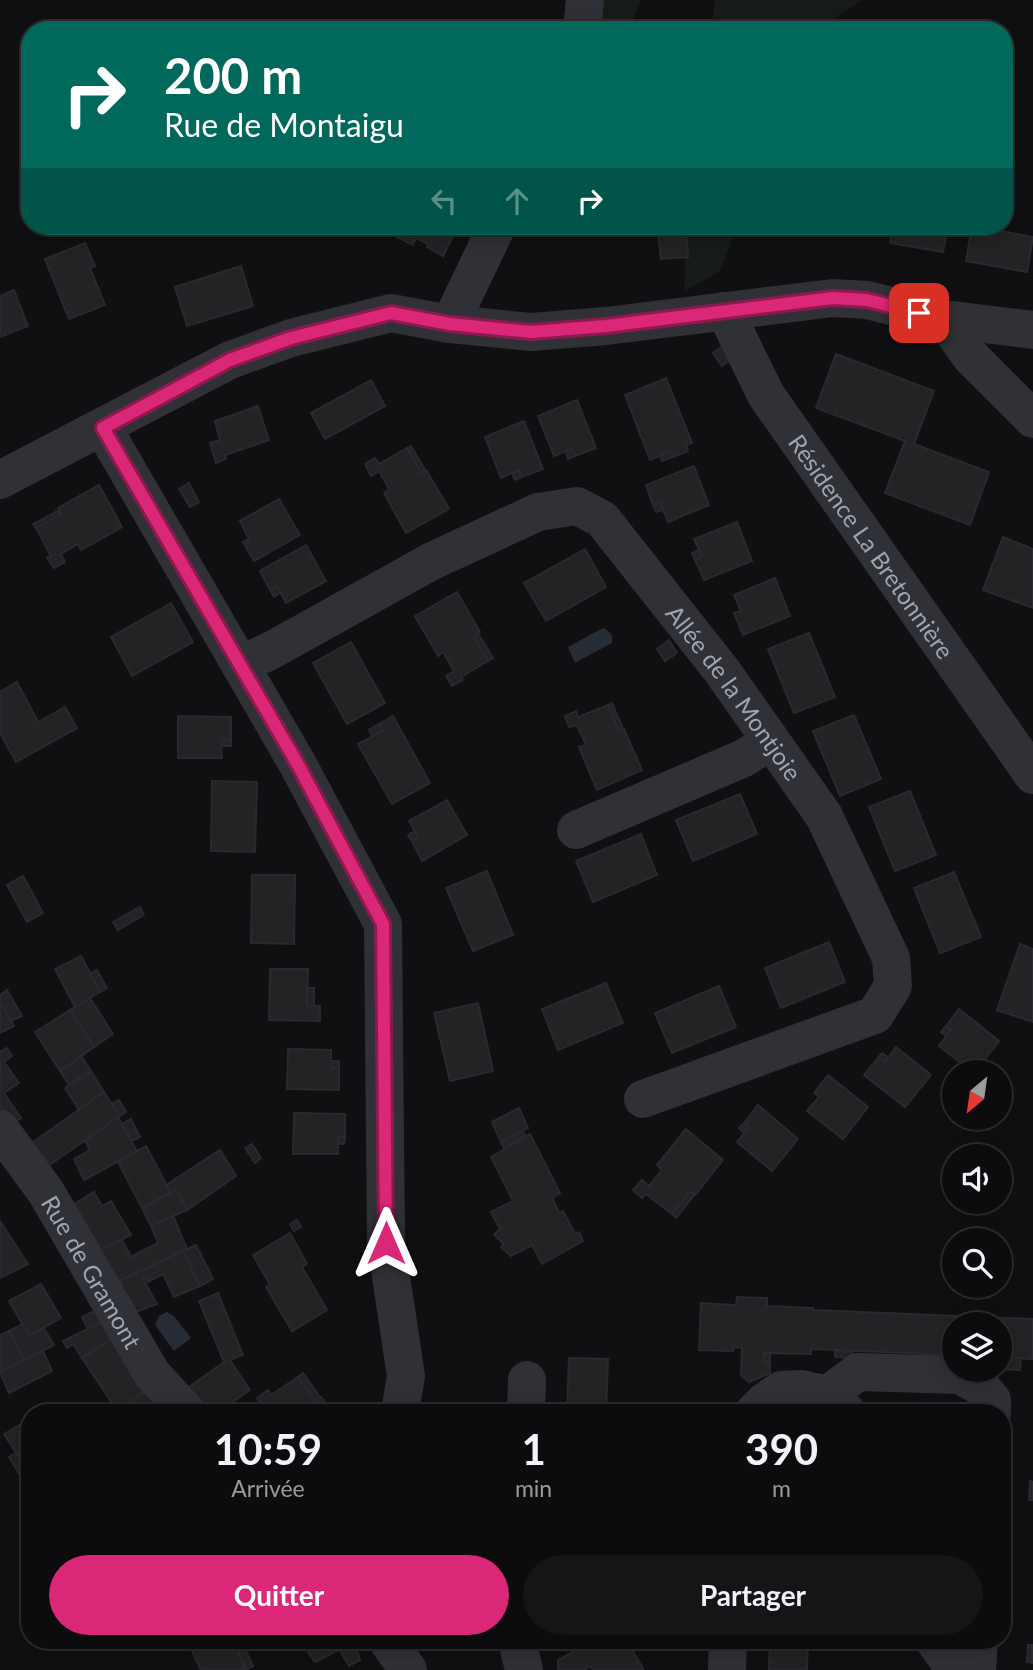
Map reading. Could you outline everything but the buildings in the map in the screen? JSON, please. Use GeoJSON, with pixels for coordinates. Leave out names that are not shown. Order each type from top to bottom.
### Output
{"type":"FeatureCollection","features":[{"type":"Feature","properties":{"kind":"street"},"geometry":{"type":"LineString","coordinates":[[583,21],[585,0]]}},
{"type":"Feature","properties":{"kind":"street"},"geometry":{"type":"LineString","coordinates":[[450,324],[493,235]]}},
{"type":"Feature","properties":{"kind":"street"},"geometry":{"type":"LineString","coordinates":[[0,480],[230,360],[291,338],[391,313],[450,324],[531,332],[606,326],[833,298],[867,300],[944,319],[1033,330]]}},
{"type":"Feature","properties":{"kind":"street","name":"Résidence La Bretonnière"},"geometry":{"type":"LineString","coordinates":[[725,311],[766,395],[1033,775]]}},
{"type":"Feature","properties":{"kind":"street"},"geometry":{"type":"LineString","coordinates":[[944,319],[971,357],[1033,419]]}},
{"type":"Feature","properties":{"kind":"street"},"geometry":{"type":"LineString","coordinates":[[103,428],[297,763],[383,924],[386,1243],[407,1376],[402,1404]]}},
{"type":"Feature","properties":{"kind":"street","name":"Allée de la Montjoie"},"geometry":{"type":"LineString","coordinates":[[240,665],[432,561],[538,512],[577,506],[601,519],[722,671],[824,816],[891,958],[893,986],[875,1015],[643,1100]]}},
{"type":"Feature","properties":{"kind":"street"},"geometry":{"type":"LineString","coordinates":[[576,830],[744,758],[771,741]]}},
{"type":"Feature","properties":{"kind":"street","name":"Rue de Gramont"},"geometry":{"type":"LineString","coordinates":[[0,1129],[46,1192],[152,1374],[180,1404]]}},
{"type":"Feature","properties":{"kind":"street"},"geometry":{"type":"LineString","coordinates":[[762,1404],[781,1390],[803,1389],[837,1404],[858,1372],[960,1375],[981,1387],[992,1400],[992,1404]]}},
{"type":"Feature","properties":{"kind":"street"},"geometry":{"type":"LineString","coordinates":[[393,1649],[408,1670]]}},
{"type":"Feature","properties":{"kind":"street"},"geometry":{"type":"LineString","coordinates":[[519,1649],[524,1670]]}},
{"type":"Feature","properties":{"kind":"street"},"geometry":{"type":"LineString","coordinates":[[727,1670],[728,1649]]}},
{"type":"Feature","properties":{"kind":"street"},"geometry":{"type":"LineString","coordinates":[[940,1649],[955,1670]]}},
{"type":"Feature","properties":{"kind":"street"},"geometry":{"type":"LineString","coordinates":[[977,1670],[978,1649]]}},
{"type":"Feature","properties":{"kind":"shaded area"},"geometry":{"type":"Polygon","coordinates":[[[573,0],[641,0],[632,21],[569,21],[573,0]]]}},
{"type":"Feature","properties":{"kind":"shaded area"},"geometry":{"type":"Polygon","coordinates":[[[715,0],[862,0],[832,21],[712,21],[715,0]]]}},
{"type":"Feature","properties":{"kind":"shaded area"},"geometry":{"type":"Polygon","coordinates":[[[687,235],[734,235],[720,271],[684,292],[687,235]]]}},
{"type":"Feature","properties":{"kind":"shaded area"},"geometry":{"type":"Polygon","coordinates":[[[603,628],[611,634],[612,643],[575,663],[568,647],[603,628]]]}},
{"type":"Feature","properties":{"kind":"shaded area"},"geometry":{"type":"Polygon","coordinates":[[[167,1312],[174,1316],[191,1338],[174,1351],[155,1325],[159,1316],[167,1312]]]}},
{"type":"Feature","properties":{"kind":"route"},"geometry":{"type":"LineString","coordinates":[[386,1243],[383,924],[297,763],[103,428],[230,360],[291,338],[391,313],[450,324],[531,332],[606,326],[833,298],[867,300],[919,313]]}}]}
